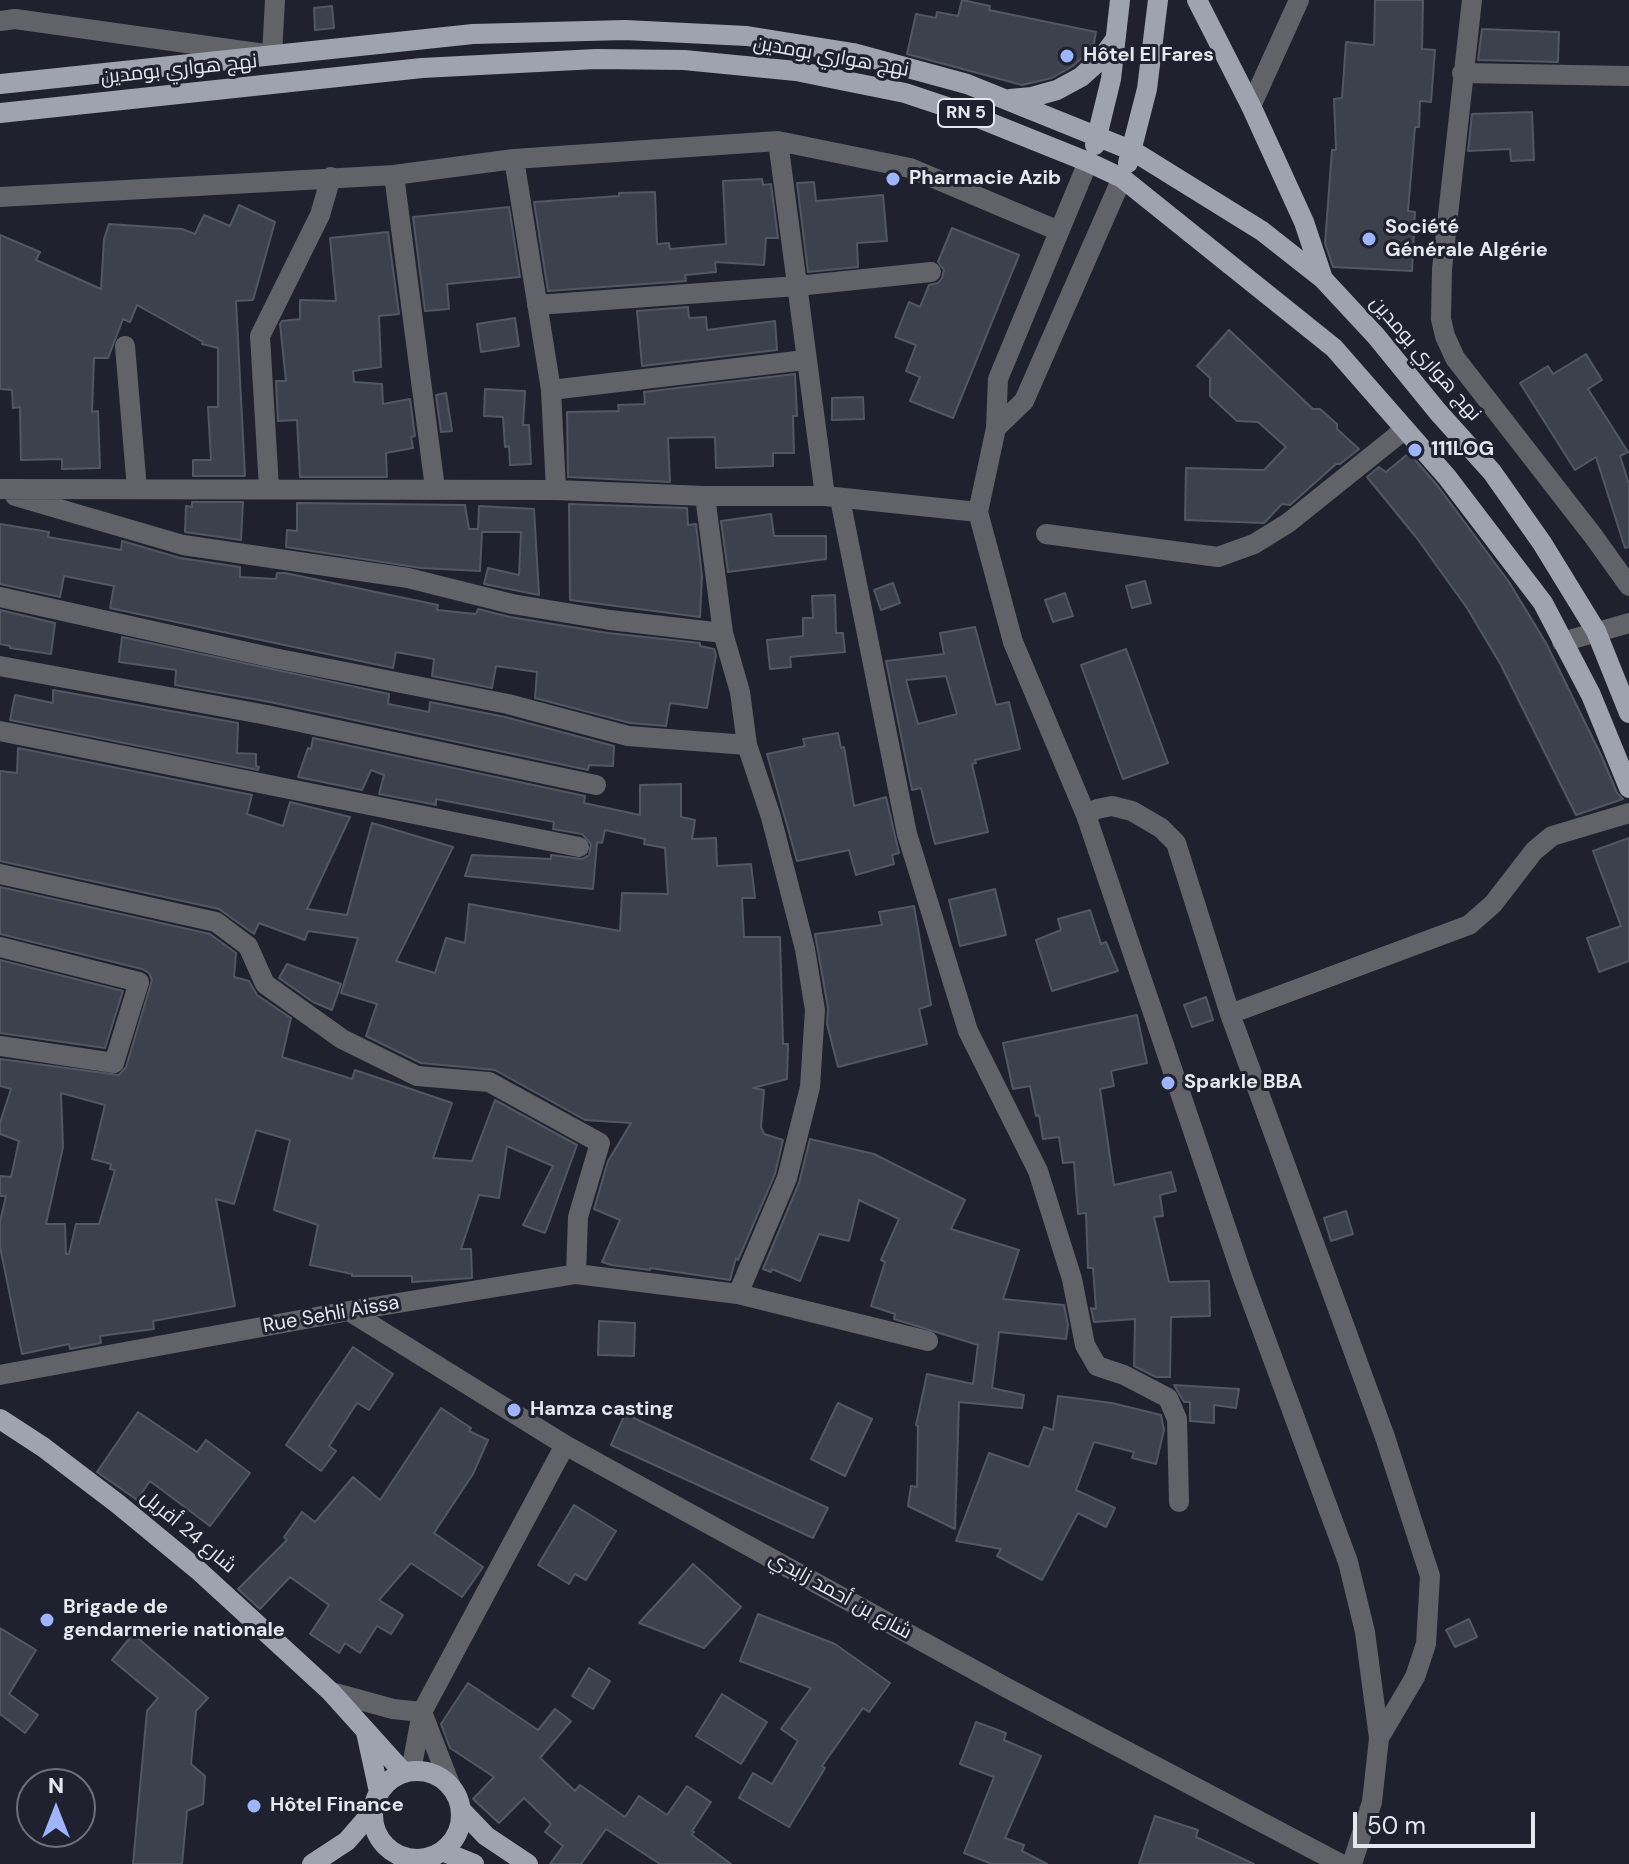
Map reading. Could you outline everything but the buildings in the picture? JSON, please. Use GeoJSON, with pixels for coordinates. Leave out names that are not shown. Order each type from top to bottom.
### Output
{"type":"FeatureCollection","features":[{"type":"Feature","properties":{"kind":"main road"},"geometry":{"type":"LineString","coordinates":[[1088,162],[1099,136],[1111,79],[1120,0]]}},
{"type":"Feature","properties":{"kind":"main road"},"geometry":{"type":"LineString","coordinates":[[1122,178],[1133,151],[1147,89],[1158,0]]}},
{"type":"Feature","properties":{"kind":"main road"},"geometry":{"type":"LineString","coordinates":[[1197,0],[1251,106],[1304,222],[1323,279]]}},
{"type":"Feature","properties":{"kind":"main road","name":"نهج هواري بومدين"},"geometry":{"type":"LineString","coordinates":[[0,84],[473,34],[579,30],[687,31],[747,36],[853,53],[925,71],[1005,99],[1133,151],[1262,231],[1323,279],[1492,472],[1542,543],[1596,631],[1629,713]]}},
{"type":"Feature","properties":{"kind":"main road"},"geometry":{"type":"LineString","coordinates":[[1005,99],[1032,97],[1069,83],[1101,59],[1116,38]]}},
{"type":"Feature","properties":{"kind":"main road","name":"نهج هواري بومدين"},"geometry":{"type":"LineString","coordinates":[[0,113],[422,68],[596,59],[684,60],[796,71],[905,93],[971,115],[1088,162],[1122,178],[1334,348],[1447,477],[1543,603],[1591,695],[1629,788]]}},
{"type":"Feature","properties":{"kind":"main road","name":"شارع 24 أفريل"},"geometry":{"type":"LineString","coordinates":[[0,1419],[43,1447],[198,1570],[331,1692],[366,1732],[408,1772]]}},
{"type":"Feature","properties":{"kind":"main road"},"geometry":{"type":"LineString","coordinates":[[366,1732],[376,1802],[376,1832],[384,1844],[407,1862],[429,1857],[442,1851],[458,1833],[461,1810]]}},
{"type":"Feature","properties":{"kind":"main road"},"geometry":{"type":"LineString","coordinates":[[312,1864],[347,1841],[393,1778],[408,1772],[433,1774],[451,1787],[461,1810],[486,1836],[528,1864]]}},
{"type":"Feature","properties":{"kind":"main road"},"geometry":{"type":"LineString","coordinates":[[442,1851],[474,1864]]}},
{"type":"Feature","properties":{"kind":"street"},"geometry":{"type":"LineString","coordinates":[[0,21],[15,19],[272,55],[275,0]]}},
{"type":"Feature","properties":{"kind":"street"},"geometry":{"type":"LineString","coordinates":[[1251,106],[1299,0]]}},
{"type":"Feature","properties":{"kind":"street"},"geometry":{"type":"LineString","coordinates":[[1472,0],[1442,269],[1441,319],[1445,336],[1455,358],[1629,586]]}},
{"type":"Feature","properties":{"kind":"street"},"geometry":{"type":"LineString","coordinates":[[1462,73],[1629,76]]}},
{"type":"Feature","properties":{"kind":"street"},"geometry":{"type":"LineString","coordinates":[[0,197],[394,175],[514,159],[778,141],[910,168],[1059,231]]}},
{"type":"Feature","properties":{"kind":"street"},"geometry":{"type":"LineString","coordinates":[[778,141],[805,360],[907,834],[968,1031],[1038,1171],[1072,1279],[1085,1345],[1097,1366],[1124,1375],[1168,1398],[1177,1419],[1179,1502]]}},
{"type":"Feature","properties":{"kind":"street"},"geometry":{"type":"LineString","coordinates":[[514,159],[551,390],[556,490]]}},
{"type":"Feature","properties":{"kind":"street"},"geometry":{"type":"LineString","coordinates":[[1088,162],[998,379],[996,428],[978,512],[1013,642],[1086,815],[1243,1278],[1348,1562],[1365,1632],[1379,1738],[1372,1802],[1352,1864]]}},
{"type":"Feature","properties":{"kind":"street"},"geometry":{"type":"LineString","coordinates":[[394,175],[435,488]]}},
{"type":"Feature","properties":{"kind":"street"},"geometry":{"type":"LineString","coordinates":[[269,488],[260,336],[320,215],[331,177]]}},
{"type":"Feature","properties":{"kind":"street"},"geometry":{"type":"LineString","coordinates":[[996,428],[1024,401],[1122,178]]}},
{"type":"Feature","properties":{"kind":"street"},"geometry":{"type":"LineString","coordinates":[[537,305],[797,286],[931,272]]}},
{"type":"Feature","properties":{"kind":"street"},"geometry":{"type":"LineString","coordinates":[[125,346],[137,489]]}},
{"type":"Feature","properties":{"kind":"street"},"geometry":{"type":"LineString","coordinates":[[551,390],[805,360]]}},
{"type":"Feature","properties":{"kind":"street"},"geometry":{"type":"LineString","coordinates":[[1046,534],[1218,557],[1254,544],[1288,523],[1404,430]]}},
{"type":"Feature","properties":{"kind":"street"},"geometry":{"type":"LineString","coordinates":[[0,490],[556,490],[833,498],[978,512]]}},
{"type":"Feature","properties":{"kind":"street"},"geometry":{"type":"LineString","coordinates":[[0,490],[183,545],[408,578],[512,604],[723,633]]}},
{"type":"Feature","properties":{"kind":"street"},"geometry":{"type":"LineString","coordinates":[[705,496],[723,633],[740,692],[747,745],[775,831],[805,949],[815,1010],[810,1087],[787,1178],[738,1294]]}},
{"type":"Feature","properties":{"kind":"street"},"geometry":{"type":"LineString","coordinates":[[0,597],[274,658],[508,704],[628,736],[747,745]]}},
{"type":"Feature","properties":{"kind":"street"},"geometry":{"type":"LineString","coordinates":[[1562,642],[1629,623]]}},
{"type":"Feature","properties":{"kind":"street"},"geometry":{"type":"LineString","coordinates":[[0,666],[267,715],[596,785]]}},
{"type":"Feature","properties":{"kind":"street"},"geometry":{"type":"LineString","coordinates":[[0,731],[579,847]]}},
{"type":"Feature","properties":{"kind":"street"},"geometry":{"type":"LineString","coordinates":[[1086,815],[1112,806],[1132,811],[1161,828],[1176,843],[1230,1014],[1385,1437],[1430,1576],[1426,1644],[1415,1677],[1379,1738]]}},
{"type":"Feature","properties":{"kind":"street"},"geometry":{"type":"LineString","coordinates":[[1230,1014],[1469,925],[1493,904],[1534,851],[1552,836],[1629,813]]}},
{"type":"Feature","properties":{"kind":"street"},"geometry":{"type":"LineString","coordinates":[[0,874],[216,922],[248,946],[265,984],[342,1039],[417,1076],[489,1082],[600,1143],[578,1217],[576,1274]]}},
{"type":"Feature","properties":{"kind":"street"},"geometry":{"type":"LineString","coordinates":[[0,947],[139,982],[114,1063],[0,1046]]}},
{"type":"Feature","properties":{"kind":"street","name":"Rue Sehli Aissa"},"geometry":{"type":"LineString","coordinates":[[0,1375],[349,1311],[576,1274],[738,1294],[928,1341]]}},
{"type":"Feature","properties":{"kind":"street","name":"شارع بن أحمد زايدي"},"geometry":{"type":"LineString","coordinates":[[349,1311],[565,1445],[1007,1688],[1341,1864]]}},
{"type":"Feature","properties":{"kind":"street"},"geometry":{"type":"LineString","coordinates":[[408,1772],[422,1712],[565,1445]]}},
{"type":"Feature","properties":{"kind":"street"},"geometry":{"type":"LineString","coordinates":[[331,1692],[393,1709],[422,1712]]}},
{"type":"Feature","properties":{"kind":"street"},"geometry":{"type":"LineString","coordinates":[[422,1712],[451,1787]]}},
{"type":"Feature","properties":{"kind":"place","name":"Hôtel El Fares"},"geometry":{"type":"Point","coordinates":[1067,56]}},
{"type":"Feature","properties":{"kind":"place","name":"Pharmacie Azib"},"geometry":{"type":"Point","coordinates":[893,179]}},
{"type":"Feature","properties":{"kind":"place","name":"Société Générale Algérie"},"geometry":{"type":"Point","coordinates":[1369,239]}},
{"type":"Feature","properties":{"kind":"place","name":"111LOG"},"geometry":{"type":"Point","coordinates":[1415,450]}},
{"type":"Feature","properties":{"kind":"place","name":"Sparkle BBA"},"geometry":{"type":"Point","coordinates":[1168,1083]}},
{"type":"Feature","properties":{"kind":"place","name":"Hamza casting"},"geometry":{"type":"Point","coordinates":[514,1410]}},
{"type":"Feature","properties":{"kind":"place","name":"Brigade de gendarmerie nationale"},"geometry":{"type":"Point","coordinates":[47,1620]}},
{"type":"Feature","properties":{"kind":"place","name":"Hôtel Finance"},"geometry":{"type":"Point","coordinates":[254,1806]}}]}
